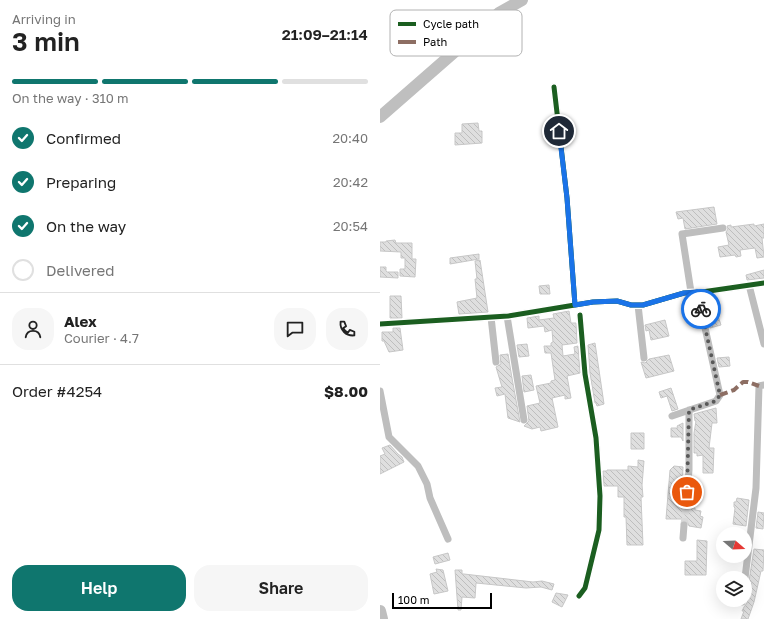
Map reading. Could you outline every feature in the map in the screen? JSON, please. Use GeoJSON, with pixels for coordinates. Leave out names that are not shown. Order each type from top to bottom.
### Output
{"type":"FeatureCollection","features":[{"type":"Feature","properties":{"kind":"street"},"geometry":{"type":"LineString","coordinates":[[554,87],[567,198],[575,305]]}},
{"type":"Feature","properties":{"kind":"street"},"geometry":{"type":"LineString","coordinates":[[672,416],[716,401],[720,395],[694,292],[682,234],[723,228]]}},
{"type":"Feature","properties":{"kind":"street"},"geometry":{"type":"LineString","coordinates":[[380,324],[507,316],[593,302],[617,301],[643,305],[684,293],[764,283]]}},
{"type":"Feature","properties":{"kind":"street"},"geometry":{"type":"LineString","coordinates":[[749,285],[764,344]]}},
{"type":"Feature","properties":{"kind":"street"},"geometry":{"type":"LineString","coordinates":[[638,305],[641,343],[644,358]]}},
{"type":"Feature","properties":{"kind":"street"},"geometry":{"type":"LineString","coordinates":[[579,596],[585,588],[598,538],[600,503],[596,438],[585,374],[580,315]]}},
{"type":"Feature","properties":{"kind":"street"},"geometry":{"type":"LineString","coordinates":[[507,316],[524,420]]}},
{"type":"Feature","properties":{"kind":"street"},"geometry":{"type":"LineString","coordinates":[[491,317],[496,362]]}},
{"type":"Feature","properties":{"kind":"street"},"geometry":{"type":"LineString","coordinates":[[746,571],[756,488],[759,386],[764,385]]}},
{"type":"Feature","properties":{"kind":"street"},"geometry":{"type":"LineString","coordinates":[[380,391],[389,437],[418,466],[427,484],[430,498],[448,539]]}},
{"type":"Feature","properties":{"kind":"street"},"geometry":{"type":"LineString","coordinates":[[686,506],[689,470],[689,410]]}},
{"type":"Feature","properties":{"kind":"street"},"geometry":{"type":"LineString","coordinates":[[683,538],[684,525]]}},
{"type":"Feature","properties":{"kind":"building"},"geometry":{"type":"Polygon","coordinates":[[[478,123],[479,131],[482,131],[482,143],[455,145],[455,133],[462,133],[462,124],[478,123]]]}},
{"type":"Feature","properties":{"kind":"building"},"geometry":{"type":"Polygon","coordinates":[[[714,207],[717,224],[685,229],[683,218],[678,219],[676,212],[714,207]]]}},
{"type":"Feature","properties":{"kind":"building"},"geometry":{"type":"Polygon","coordinates":[[[754,224],[754,226],[764,224],[764,238],[762,238],[764,257],[757,258],[755,248],[740,250],[741,256],[736,257],[735,255],[720,257],[718,247],[729,245],[726,232],[728,229],[727,226],[731,225],[731,227],[754,224]]]}},
{"type":"Feature","properties":{"kind":"building"},"geometry":{"type":"Polygon","coordinates":[[[395,240],[396,243],[412,243],[412,259],[416,259],[415,277],[400,276],[400,269],[405,269],[405,258],[401,258],[401,252],[380,251],[380,242],[395,240]]]}},
{"type":"Feature","properties":{"kind":"building"},"geometry":{"type":"Polygon","coordinates":[[[479,254],[479,259],[450,264],[450,258],[479,254]]]}},
{"type":"Feature","properties":{"kind":"building"},"geometry":{"type":"Polygon","coordinates":[[[480,260],[488,312],[459,314],[457,302],[477,298],[475,261],[480,260]]]}},
{"type":"Feature","properties":{"kind":"building"},"geometry":{"type":"Polygon","coordinates":[[[380,267],[386,267],[387,272],[398,272],[398,278],[380,277],[380,267]]]}},
{"type":"Feature","properties":{"kind":"building"},"geometry":{"type":"Polygon","coordinates":[[[764,270],[764,278],[747,280],[746,275],[764,270]]]}},
{"type":"Feature","properties":{"kind":"building"},"geometry":{"type":"Polygon","coordinates":[[[549,285],[550,294],[540,294],[539,286],[549,285]]]}},
{"type":"Feature","properties":{"kind":"building"},"geometry":{"type":"Polygon","coordinates":[[[713,295],[717,316],[721,325],[710,328],[703,297],[713,295]]]}},
{"type":"Feature","properties":{"kind":"building"},"geometry":{"type":"Polygon","coordinates":[[[390,296],[401,296],[402,318],[390,318],[390,296]]]}},
{"type":"Feature","properties":{"kind":"building"},"geometry":{"type":"Polygon","coordinates":[[[569,311],[571,323],[576,323],[577,343],[562,345],[563,356],[575,354],[574,347],[578,346],[580,373],[567,376],[571,398],[565,399],[565,395],[552,398],[558,427],[541,431],[540,427],[532,429],[524,426],[529,421],[527,406],[540,403],[536,386],[551,383],[551,381],[555,380],[551,353],[545,353],[544,346],[551,346],[551,343],[553,342],[552,330],[545,332],[544,326],[528,328],[527,318],[539,316],[539,320],[554,318],[553,314],[569,311]]]}},
{"type":"Feature","properties":{"kind":"building"},"geometry":{"type":"Polygon","coordinates":[[[665,320],[669,336],[651,340],[649,330],[646,331],[645,325],[665,320]]]}},
{"type":"Feature","properties":{"kind":"building"},"geometry":{"type":"Polygon","coordinates":[[[393,328],[400,328],[403,350],[389,352],[384,341],[382,341],[382,332],[393,332],[393,328]]]}},
{"type":"Feature","properties":{"kind":"building"},"geometry":{"type":"Polygon","coordinates":[[[595,343],[604,404],[597,406],[595,403],[590,373],[588,345],[595,343]]]}},
{"type":"Feature","properties":{"kind":"building"},"geometry":{"type":"Polygon","coordinates":[[[527,344],[529,356],[519,357],[517,345],[527,344]]]}},
{"type":"Feature","properties":{"kind":"building"},"geometry":{"type":"Polygon","coordinates":[[[508,354],[520,422],[508,418],[505,394],[497,396],[495,388],[502,387],[496,367],[501,364],[500,355],[508,354]]]}},
{"type":"Feature","properties":{"kind":"building"},"geometry":{"type":"Polygon","coordinates":[[[669,355],[674,371],[646,378],[641,362],[645,363],[649,359],[669,355]]]}},
{"type":"Feature","properties":{"kind":"building"},"geometry":{"type":"Polygon","coordinates":[[[729,357],[730,366],[719,367],[717,358],[729,357]]]}},
{"type":"Feature","properties":{"kind":"building"},"geometry":{"type":"Polygon","coordinates":[[[531,375],[534,390],[524,392],[522,376],[531,375]]]}},
{"type":"Feature","properties":{"kind":"building"},"geometry":{"type":"Polygon","coordinates":[[[671,388],[678,409],[672,411],[667,396],[661,398],[659,392],[671,388]]]}},
{"type":"Feature","properties":{"kind":"building"},"geometry":{"type":"Polygon","coordinates":[[[716,408],[717,423],[712,423],[709,448],[714,448],[713,473],[703,473],[703,455],[697,456],[697,453],[694,453],[694,433],[696,421],[694,414],[716,408]]]}},
{"type":"Feature","properties":{"kind":"building"},"geometry":{"type":"Polygon","coordinates":[[[683,423],[683,441],[681,437],[671,437],[671,428],[678,428],[677,426],[683,423]]]}},
{"type":"Feature","properties":{"kind":"building"},"geometry":{"type":"Polygon","coordinates":[[[631,433],[644,433],[644,449],[631,449],[631,433]]]}},
{"type":"Feature","properties":{"kind":"building"},"geometry":{"type":"Polygon","coordinates":[[[390,445],[402,457],[404,462],[380,474],[380,456],[385,454],[382,448],[390,445]]]}},
{"type":"Feature","properties":{"kind":"building"},"geometry":{"type":"Polygon","coordinates":[[[638,460],[644,461],[642,485],[643,497],[641,497],[643,545],[627,545],[626,517],[624,517],[624,497],[618,497],[618,486],[604,486],[603,471],[628,470],[628,466],[638,467],[638,460]]]}},
{"type":"Feature","properties":{"kind":"building"},"geometry":{"type":"Polygon","coordinates":[[[674,466],[683,467],[681,508],[688,510],[691,507],[692,499],[694,499],[692,508],[701,511],[700,516],[703,517],[701,528],[689,526],[687,521],[682,520],[683,519],[666,519],[670,470],[674,466]]]}},
{"type":"Feature","properties":{"kind":"building"},"geometry":{"type":"Polygon","coordinates":[[[737,498],[749,500],[746,526],[733,524],[735,508],[734,502],[736,502],[737,498]]]}},
{"type":"Feature","properties":{"kind":"building"},"geometry":{"type":"Polygon","coordinates":[[[758,512],[764,513],[763,529],[756,528],[758,512]]]}},
{"type":"Feature","properties":{"kind":"building"},"geometry":{"type":"Polygon","coordinates":[[[697,540],[707,541],[706,575],[685,575],[685,561],[697,561],[697,540]]]}},
{"type":"Feature","properties":{"kind":"building"},"geometry":{"type":"Polygon","coordinates":[[[754,549],[764,550],[763,571],[761,571],[754,602],[748,619],[741,619],[744,607],[752,607],[752,571],[751,571],[754,549]]]}},
{"type":"Feature","properties":{"kind":"building"},"geometry":{"type":"Polygon","coordinates":[[[448,553],[450,560],[435,564],[433,557],[448,553]]]}},
{"type":"Feature","properties":{"kind":"building"},"geometry":{"type":"Polygon","coordinates":[[[436,569],[443,570],[448,591],[434,594],[430,574],[437,572],[436,569]]]}},
{"type":"Feature","properties":{"kind":"building"},"geometry":{"type":"Polygon","coordinates":[[[455,570],[462,570],[462,574],[533,582],[542,581],[554,584],[552,590],[541,587],[526,588],[476,583],[475,598],[462,597],[461,610],[458,610],[455,570]]]}},
{"type":"Feature","properties":{"kind":"building"},"geometry":{"type":"Polygon","coordinates":[[[556,593],[568,595],[562,607],[552,602],[556,593]]]}},
{"type":"Feature","properties":{"kind":"waterway"},"geometry":{"type":"LineString","coordinates":[[504,10],[522,0]]}},
{"type":"Feature","properties":{"kind":"waterway"},"geometry":{"type":"LineString","coordinates":[[380,117],[450,56]]}},
{"type":"Feature","properties":{"kind":"waterway"},"geometry":{"type":"LineString","coordinates":[[380,611],[382,619]]}},
{"type":"Feature","properties":{"kind":"tunnel"},"geometry":{"type":"LineString","coordinates":[[684,525],[686,506]]}},
{"type":"Feature","properties":{"kind":"marked path"},"geometry":{"type":"LineString","coordinates":[[720,395],[734,390],[743,382],[748,382],[759,386]]}},
{"type":"Feature","properties":{"kind":"cycle path"},"geometry":{"type":"LineString","coordinates":[[554,87],[567,198],[575,305]]}},
{"type":"Feature","properties":{"kind":"cycle path"},"geometry":{"type":"LineString","coordinates":[[380,324],[508,316],[593,302],[617,301],[631,305],[643,305],[684,293],[702,292],[764,283]]}},
{"type":"Feature","properties":{"kind":"cycle path"},"geometry":{"type":"LineString","coordinates":[[579,596],[585,588],[599,530],[600,496],[596,438],[585,374],[580,315]]}},
{"type":"Feature","properties":{"kind":"way so far"},"geometry":{"type":"LineString","coordinates":[[687,492],[689,470],[689,410],[716,401],[720,395],[701,309]]}},
{"type":"Feature","properties":{"kind":"route"},"geometry":{"type":"LineString","coordinates":[[559,131],[567,198],[575,305],[593,302],[617,301],[631,305],[643,305],[684,293],[697,292],[701,309]]}}]}
